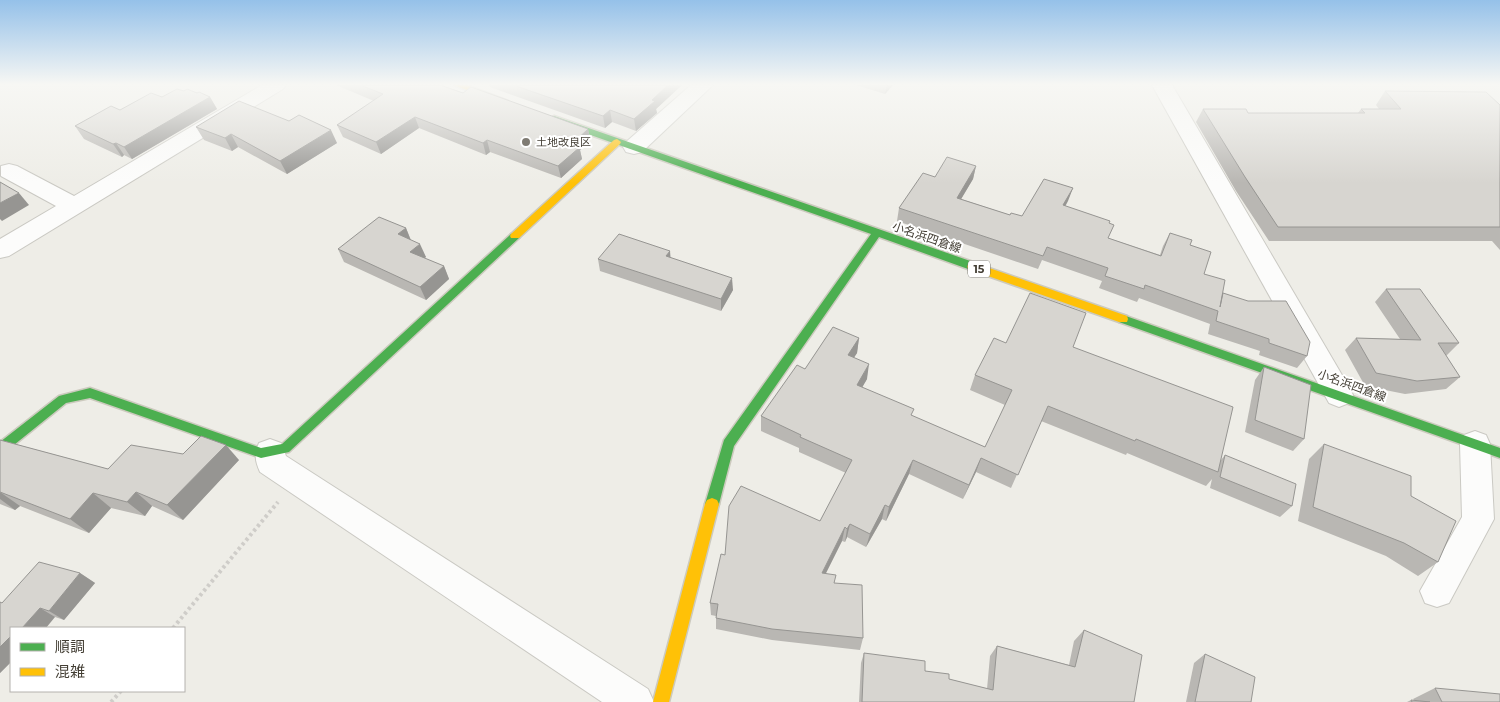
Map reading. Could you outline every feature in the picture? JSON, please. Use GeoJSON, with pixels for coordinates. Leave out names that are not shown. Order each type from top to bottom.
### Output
{"type":"FeatureCollection","features":[{"type":"Feature","properties":{"kind":"street"},"geometry":{"type":"LineString","coordinates":[[0,250],[222,118]]}},
{"type":"Feature","properties":{"kind":"street","name":"小名浜四倉線"},"geometry":{"type":"LineString","coordinates":[[551,118],[1488,449]]}},
{"type":"Feature","properties":{"kind":"street"},"geometry":{"type":"LineString","coordinates":[[0,449],[63,399],[90,393],[261,454],[285,448],[625,144],[660,118]]}},
{"type":"Feature","properties":{"kind":"street"},"geometry":{"type":"LineString","coordinates":[[1181,118],[1339,395]]}},
{"type":"Feature","properties":{"kind":"street"},"geometry":{"type":"LineString","coordinates":[[9,171],[75,206]]}},
{"type":"Feature","properties":{"kind":"street"},"geometry":{"type":"LineString","coordinates":[[661,702],[728,444],[876,234]]}},
{"type":"Feature","properties":{"kind":"street"},"geometry":{"type":"LineString","coordinates":[[1437,591],[1478,519],[1488,449]]}},
{"type":"Feature","properties":{"kind":"street"},"geometry":{"type":"LineString","coordinates":[[270,452],[272,463],[635,702]]}},
{"type":"Feature","properties":{"kind":"path"},"geometry":{"type":"LineString","coordinates":[[174,627],[298,479]]}},
{"type":"Feature","properties":{"kind":"path"},"geometry":{"type":"LineString","coordinates":[[111,702],[120,692]]}},
{"type":"Feature","properties":{"kind":"building"},"geometry":{"type":"Polygon","coordinates":[[[90,118],[174,118],[124,147],[116,143],[113,144],[75,126],[90,118]]]}},
{"type":"Feature","properties":{"kind":"building"},"geometry":{"type":"Polygon","coordinates":[[[211,118],[281,118],[289,121],[294,118],[305,118],[331,130],[280,161],[231,134],[225,138],[196,127],[211,118]]]}},
{"type":"Feature","properties":{"kind":"building"},"geometry":{"type":"Polygon","coordinates":[[[348,118],[414,118],[376,142],[337,125],[348,118]]]}},
{"type":"Feature","properties":{"kind":"building"},"geometry":{"type":"Polygon","coordinates":[[[417,118],[557,118],[588,129],[572,144],[580,147],[558,166],[487,140],[483,143],[417,118]]]}},
{"type":"Feature","properties":{"kind":"building"},"geometry":{"type":"Polygon","coordinates":[[[1208,118],[1500,118],[1500,227],[1278,227],[1208,118]]]}},
{"type":"Feature","properties":{"kind":"building"},"geometry":{"type":"Polygon","coordinates":[[[947,157],[976,166],[957,198],[1010,215],[1011,213],[1022,216],[1044,179],[1073,188],[1063,205],[1110,221],[1109,223],[1114,225],[1108,238],[1161,256],[1170,233],[1192,240],[1190,245],[1211,252],[1204,274],[1225,280],[1220,307],[1223,293],[1248,301],[1286,301],[1310,342],[1307,356],[1269,343],[1269,339],[1216,321],[1218,311],[1145,285],[1144,289],[1105,276],[1108,268],[1047,247],[1043,256],[899,208],[923,173],[935,177],[947,157]]]}},
{"type":"Feature","properties":{"kind":"building"},"geometry":{"type":"Polygon","coordinates":[[[0,182],[19,193],[0,203],[0,182]]]}},
{"type":"Feature","properties":{"kind":"building"},"geometry":{"type":"Polygon","coordinates":[[[379,217],[406,228],[398,234],[420,244],[410,252],[444,266],[420,287],[338,249],[379,217]]]}},
{"type":"Feature","properties":{"kind":"building"},"geometry":{"type":"Polygon","coordinates":[[[619,234],[670,251],[666,256],[732,278],[721,299],[598,259],[619,234]]]}},
{"type":"Feature","properties":{"kind":"building"},"geometry":{"type":"Polygon","coordinates":[[[1386,289],[1420,289],[1459,343],[1438,343],[1460,377],[1417,381],[1376,373],[1356,338],[1421,340],[1386,289]]]}},
{"type":"Feature","properties":{"kind":"building"},"geometry":{"type":"Polygon","coordinates":[[[1030,293],[1086,313],[1073,347],[1233,407],[1218,472],[1048,406],[1018,475],[981,458],[969,485],[913,460],[889,507],[885,505],[870,534],[850,524],[847,529],[845,527],[822,573],[836,575],[834,583],[862,585],[863,638],[772,629],[716,618],[718,604],[710,603],[721,554],[725,555],[729,506],[741,486],[820,521],[852,460],[800,437],[801,435],[761,416],[797,365],[805,369],[833,327],[859,338],[848,355],[869,364],[857,385],[914,409],[911,415],[985,447],[1012,390],[975,375],[994,338],[1006,343],[1030,293]]]}},
{"type":"Feature","properties":{"kind":"building"},"geometry":{"type":"Polygon","coordinates":[[[1264,367],[1311,385],[1304,439],[1255,420],[1264,367]]]}},
{"type":"Feature","properties":{"kind":"building"},"geometry":{"type":"Polygon","coordinates":[[[201,436],[226,445],[167,505],[136,492],[127,502],[93,493],[70,519],[0,492],[0,440],[108,469],[131,445],[183,454],[201,436]]]}},
{"type":"Feature","properties":{"kind":"building"},"geometry":{"type":"Polygon","coordinates":[[[1324,444],[1411,476],[1411,496],[1456,521],[1438,562],[1404,543],[1313,507],[1324,444]]]}},
{"type":"Feature","properties":{"kind":"building"},"geometry":{"type":"Polygon","coordinates":[[[1225,455],[1296,484],[1292,506],[1220,477],[1225,455]]]}},
{"type":"Feature","properties":{"kind":"building"},"geometry":{"type":"Polygon","coordinates":[[[39,562],[80,573],[49,611],[40,608],[23,627],[10,627],[10,637],[0,647],[0,602],[2,603],[39,562]]]}},
{"type":"Feature","properties":{"kind":"building"},"geometry":{"type":"Polygon","coordinates":[[[1084,630],[1142,655],[1134,702],[862,702],[864,653],[925,661],[925,671],[949,674],[949,679],[993,690],[997,646],[1075,667],[1084,630]]]}},
{"type":"Feature","properties":{"kind":"building"},"geometry":{"type":"Polygon","coordinates":[[[1205,654],[1255,677],[1251,702],[1195,702],[1205,654]]]}},
{"type":"Feature","properties":{"kind":"building"},"geometry":{"type":"Polygon","coordinates":[[[1435,688],[1500,694],[1500,702],[1442,702],[1435,688]]]}},
{"type":"Feature","properties":{"kind":"building"},"geometry":{"type":"Polygon","coordinates":[[[1411,700],[1430,702],[1412,702],[1411,700]]]}},
{"type":"Feature","properties":{"kind":"traffic: fast"},"geometry":{"type":"LineString","coordinates":[[554,119],[972,266]]}},
{"type":"Feature","properties":{"kind":"traffic: fast"},"geometry":{"type":"LineString","coordinates":[[712,504],[728,444],[876,234]]}},
{"type":"Feature","properties":{"kind":"traffic: fast"},"geometry":{"type":"LineString","coordinates":[[0,449],[63,399],[90,393],[261,453],[285,448],[515,236]]}},
{"type":"Feature","properties":{"kind":"traffic: fast"},"geometry":{"type":"LineString","coordinates":[[1123,319],[1500,453]]}},
{"type":"Feature","properties":{"kind":"traffic: slow"},"geometry":{"type":"LineString","coordinates":[[515,236],[617,142]]}},
{"type":"Feature","properties":{"kind":"traffic: slow"},"geometry":{"type":"LineString","coordinates":[[972,266],[1123,319]]}},
{"type":"Feature","properties":{"kind":"traffic: slow"},"geometry":{"type":"LineString","coordinates":[[661,702],[712,504]]}},
{"type":"Feature","properties":{"kind":"place","name":"土地改良区"},"geometry":{"type":"Point","coordinates":[526,142]}}]}
